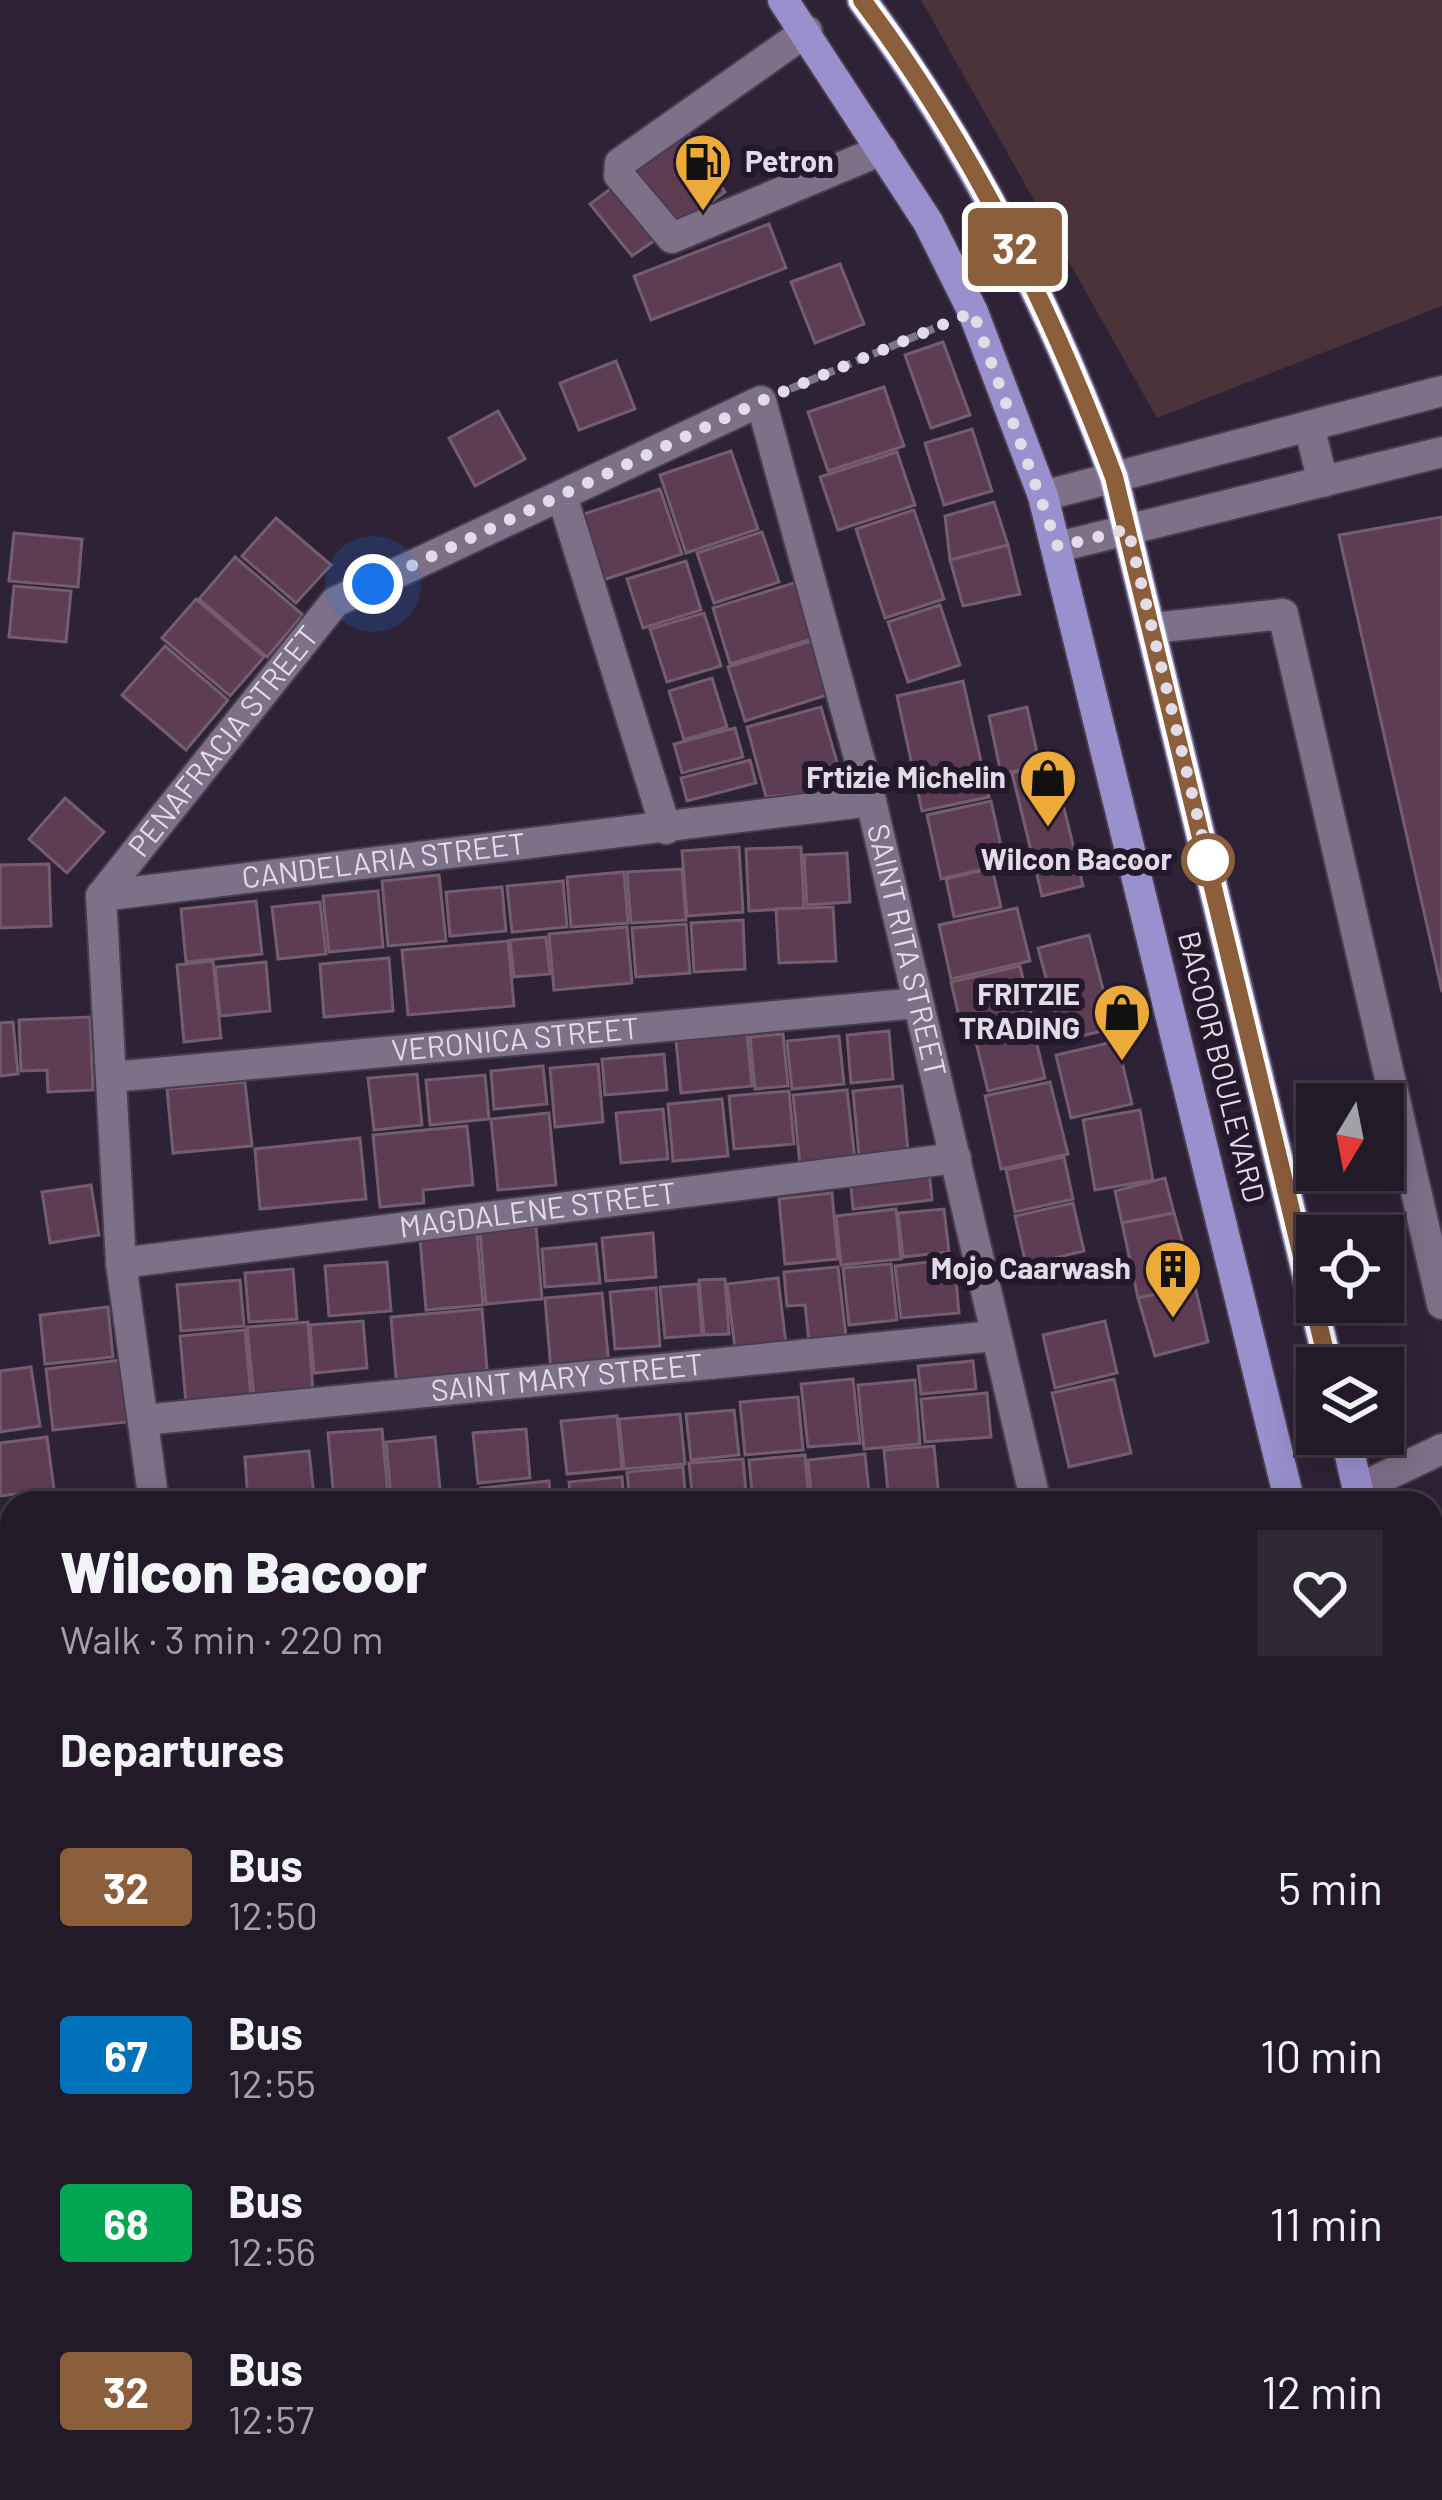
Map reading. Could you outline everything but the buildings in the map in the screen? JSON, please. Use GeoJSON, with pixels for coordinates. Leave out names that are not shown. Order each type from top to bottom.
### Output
{"type":"FeatureCollection","features":[{"type":"Feature","properties":{"kind":"main road","name":"BACOOR BOULEVARD"},"geometry":{"type":"LineString","coordinates":[[783,0],[928,222],[973,312],[1043,496],[1287,1491]]}},
{"type":"Feature","properties":{"kind":"main road","name":"BACOOR BOULEVARD"},"geometry":{"type":"LineString","coordinates":[[862,0],[981,180],[1076,374],[1114,477],[1324,1347]]}},
{"type":"Feature","properties":{"kind":"main road"},"geometry":{"type":"LineString","coordinates":[[1350,1455],[1358,1491]]}},
{"type":"Feature","properties":{"kind":"street"},"geometry":{"type":"LineString","coordinates":[[806,31],[620,163],[619,175],[672,238],[882,150]]}},
{"type":"Feature","properties":{"kind":"street"},"geometry":{"type":"LineString","coordinates":[[1043,496],[1442,391]]}},
{"type":"Feature","properties":{"kind":"street","name":"PENAFRACIA STREET"},"geometry":{"type":"LineString","coordinates":[[101,896],[334,602],[761,401]]}},
{"type":"Feature","properties":{"kind":"street","name":"SAINT RITA STREET"},"geometry":{"type":"LineString","coordinates":[[761,401],[871,801],[1033,1491]]}},
{"type":"Feature","properties":{"kind":"street"},"geometry":{"type":"LineString","coordinates":[[1309,426],[1323,482]]}},
{"type":"Feature","properties":{"kind":"street"},"geometry":{"type":"LineString","coordinates":[[1058,547],[1442,452]]}},
{"type":"Feature","properties":{"kind":"street"},"geometry":{"type":"LineString","coordinates":[[562,496],[666,830]]}},
{"type":"Feature","properties":{"kind":"street"},"geometry":{"type":"LineString","coordinates":[[1153,628],[1283,614],[1442,1304]]}},
{"type":"Feature","properties":{"kind":"street","name":"CANDELARIA STREET"},"geometry":{"type":"LineString","coordinates":[[101,896],[666,830],[871,801]]}},
{"type":"Feature","properties":{"kind":"street"},"geometry":{"type":"LineString","coordinates":[[101,896],[121,1263],[152,1491]]}},
{"type":"Feature","properties":{"kind":"street","name":"VERONICA STREET"},"geometry":{"type":"LineString","coordinates":[[112,1077],[917,1003]]}},
{"type":"Feature","properties":{"kind":"street","name":"MAGDALENE STREET"},"geometry":{"type":"LineString","coordinates":[[121,1263],[956,1158]]}},
{"type":"Feature","properties":{"kind":"street","name":"SAINT MARY STREET"},"geometry":{"type":"LineString","coordinates":[[142,1420],[994,1336]]}},
{"type":"Feature","properties":{"kind":"street"},"geometry":{"type":"LineString","coordinates":[[1368,1491],[1442,1449]]}},
{"type":"Feature","properties":{"kind":"path"},"geometry":{"type":"LineString","coordinates":[[761,401],[973,312]]}},
{"type":"Feature","properties":{"kind":"shaded area"},"geometry":{"type":"Polygon","coordinates":[[[921,0],[1442,0],[1442,306],[1157,418],[921,0]]]}},
{"type":"Feature","properties":{"kind":"bus line","name":"32"},"geometry":{"type":"LineString","coordinates":[[862,0],[931,97],[981,180],[1076,374],[1114,477],[1324,1347]]}},
{"type":"Feature","properties":{"kind":"place","name":"Petron"},"geometry":{"type":"Point","coordinates":[703,213]}},
{"type":"Feature","properties":{"kind":"place","name":"Frtizie Michelin"},"geometry":{"type":"Point","coordinates":[1048,829]}},
{"type":"Feature","properties":{"kind":"place","name":"Wilcon Bacoor"},"geometry":{"type":"Point","coordinates":[1208,860]}},
{"type":"Feature","properties":{"kind":"place","name":"FRITZIE TRADING"},"geometry":{"type":"Point","coordinates":[1122,1063]}},
{"type":"Feature","properties":{"kind":"place","name":"Mojo Caarwash"},"geometry":{"type":"Point","coordinates":[1173,1320]}},
{"type":"Feature","properties":{"kind":"route"},"geometry":{"type":"LineString","coordinates":[[373,584],[761,401],[973,312],[1058,547],[1128,529],[1208,860]]}}]}
